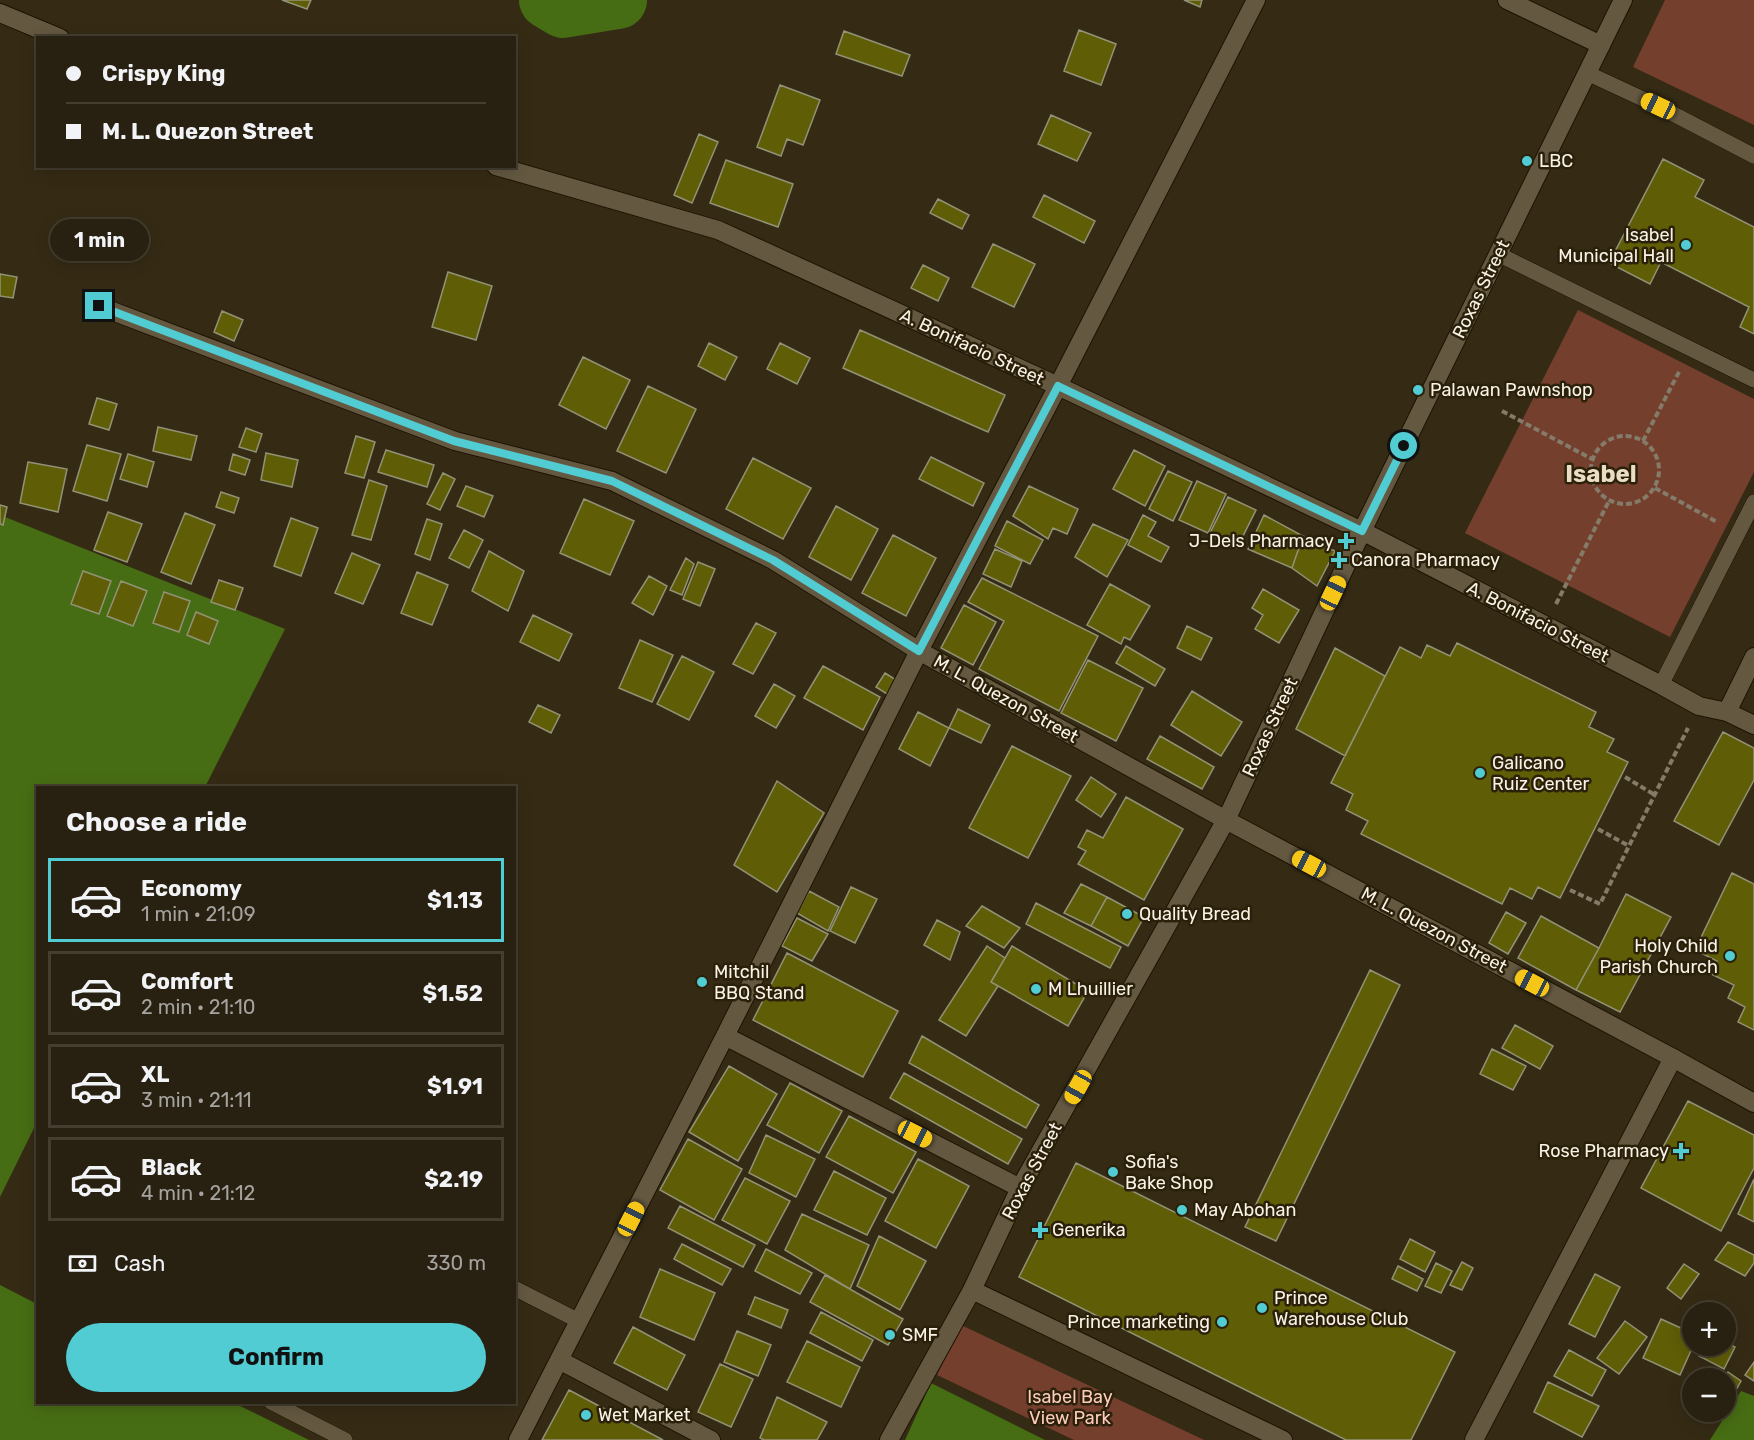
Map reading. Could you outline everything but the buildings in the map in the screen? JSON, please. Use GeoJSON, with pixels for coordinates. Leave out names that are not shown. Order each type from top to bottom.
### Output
{"type":"FeatureCollection","features":[{"type":"Feature","properties":{"kind":"street"},"geometry":{"type":"LineString","coordinates":[[518,1440],[919,651],[1256,0]]}},
{"type":"Feature","properties":{"kind":"street"},"geometry":{"type":"LineString","coordinates":[[1507,0],[1601,45]]}},
{"type":"Feature","properties":{"kind":"street","name":"Roxas Street"},"geometry":{"type":"LineString","coordinates":[[889,1440],[972,1290],[1020,1188],[1226,820],[1362,531],[1623,0]]}},
{"type":"Feature","properties":{"kind":"street"},"geometry":{"type":"LineString","coordinates":[[0,13],[55,36]]}},
{"type":"Feature","properties":{"kind":"street","name":"A. Bonifacio Street"},"geometry":{"type":"LineString","coordinates":[[503,168],[718,230],[1058,386],[1362,531],[1699,706],[1727,712],[1754,725]]}},
{"type":"Feature","properties":{"kind":"street","name":"M. L. Quezon Street"},"geometry":{"type":"LineString","coordinates":[[99,306],[454,441],[612,481],[773,560],[919,651],[1226,820],[1754,1103]]}},
{"type":"Feature","properties":{"kind":"street"},"geometry":{"type":"LineString","coordinates":[[1727,712],[1754,657]]}},
{"type":"Feature","properties":{"kind":"street"},"geometry":{"type":"LineString","coordinates":[[725,1036],[1020,1188]]}},
{"type":"Feature","properties":{"kind":"street"},"geometry":{"type":"LineString","coordinates":[[1474,1440],[1673,1058]]}},
{"type":"Feature","properties":{"kind":"street"},"geometry":{"type":"LineString","coordinates":[[972,1290],[1283,1440]]}},
{"type":"Feature","properties":{"kind":"street"},"geometry":{"type":"LineString","coordinates":[[559,1359],[711,1440]]}},
{"type":"Feature","properties":{"kind":"lane"},"geometry":{"type":"LineString","coordinates":[[1587,73],[1658,106],[1754,156]]}},
{"type":"Feature","properties":{"kind":"lane"},"geometry":{"type":"LineString","coordinates":[[1498,254],[1754,380]]}},
{"type":"Feature","properties":{"kind":"lane"},"geometry":{"type":"LineString","coordinates":[[1662,685],[1754,502]]}},
{"type":"Feature","properties":{"kind":"lane"},"geometry":{"type":"LineString","coordinates":[[516,1289],[579,1321]]}},
{"type":"Feature","properties":{"kind":"lane"},"geometry":{"type":"LineString","coordinates":[[275,1404],[345,1440]]}},
{"type":"Feature","properties":{"kind":"path"},"geometry":{"type":"LineString","coordinates":[[1643,441],[1691,349]]}},
{"type":"Feature","properties":{"kind":"path"},"geometry":{"type":"LineString","coordinates":[[1502,411],[1592,459]]}},
{"type":"Feature","properties":{"kind":"path"},"geometry":{"type":"LineString","coordinates":[[1620,436],[1632,436],[1643,441],[1652,448],[1658,459],[1660,471],[1658,483],[1651,493],[1632,504],[1620,505],[1609,501],[1600,494],[1593,483],[1592,459],[1608,440],[1620,436]]}},
{"type":"Feature","properties":{"kind":"path"},"geometry":{"type":"LineString","coordinates":[[1654,488],[1739,533]]}},
{"type":"Feature","properties":{"kind":"path"},"geometry":{"type":"LineString","coordinates":[[1545,625],[1609,501]]}},
{"type":"Feature","properties":{"kind":"path"},"geometry":{"type":"LineString","coordinates":[[1570,890],[1600,904],[1699,706]]}},
{"type":"Feature","properties":{"kind":"path"},"geometry":{"type":"LineString","coordinates":[[1625,777],[1654,795]]}},
{"type":"Feature","properties":{"kind":"path"},"geometry":{"type":"LineString","coordinates":[[1598,829],[1629,846]]}},
{"type":"Feature","properties":{"kind":"green space"},"geometry":{"type":"Polygon","coordinates":[[[1665,0],[1754,0],[1754,125],[1633,67],[1665,0]]]}},
{"type":"Feature","properties":{"kind":"green space"},"geometry":{"type":"Polygon","coordinates":[[[1578,310],[1754,399],[1754,472],[1670,637],[1465,533],[1578,310]]]}},
{"type":"Feature","properties":{"kind":"green space","name":"Isabel Bay View Park"},"geometry":{"type":"Polygon","coordinates":[[[961,1325],[1204,1440],[1074,1440],[937,1375],[961,1325]]]}},
{"type":"Feature","properties":{"kind":"shaded area"},"geometry":{"type":"Polygon","coordinates":[[[0,515],[285,629],[206,786],[36,786],[36,1124],[0,1197],[0,515]]]}},
{"type":"Feature","properties":{"kind":"shaded area"},"geometry":{"type":"Polygon","coordinates":[[[0,1285],[36,1303],[36,1404],[236,1404],[309,1440],[0,1440],[0,1285]]]}},
{"type":"Feature","properties":{"kind":"shaded area"},"geometry":{"type":"Polygon","coordinates":[[[931,1383],[1045,1440],[905,1440],[931,1383]]]}},
{"type":"Feature","properties":{"kind":"shaded area"},"geometry":{"type":"Polygon","coordinates":[[[1741,1391],[1754,1396],[1754,1440],[1710,1440],[1721,1422],[1736,1422],[1736,1399],[1741,1391]]]}},
{"type":"Feature","properties":{"kind":"waterway"},"geometry":{"type":"LineString","coordinates":[[548,0],[563,9],[618,0]]}},
{"type":"Feature","properties":{"kind":"place","name":"LBC"},"geometry":{"type":"Point","coordinates":[1527,161]}},
{"type":"Feature","properties":{"kind":"place","name":"Isabel Municipal Hall"},"geometry":{"type":"Point","coordinates":[1686,245]}},
{"type":"Feature","properties":{"kind":"place","name":"Palawan Pawnshop"},"geometry":{"type":"Point","coordinates":[1418,390]}},
{"type":"Feature","properties":{"kind":"place","name":"J-Dels Pharmacy"},"geometry":{"type":"Point","coordinates":[1346,541]}},
{"type":"Feature","properties":{"kind":"place","name":"Canora Pharmacy"},"geometry":{"type":"Point","coordinates":[1339,560]}},
{"type":"Feature","properties":{"kind":"place","name":"Galicano Ruiz Center"},"geometry":{"type":"Point","coordinates":[1480,773]}},
{"type":"Feature","properties":{"kind":"place","name":"Quality Bread"},"geometry":{"type":"Point","coordinates":[1127,914]}},
{"type":"Feature","properties":{"kind":"place","name":"Holy Child Parish Church"},"geometry":{"type":"Point","coordinates":[1730,956]}},
{"type":"Feature","properties":{"kind":"place","name":"Mitchil BBQ Stand"},"geometry":{"type":"Point","coordinates":[702,982]}},
{"type":"Feature","properties":{"kind":"place","name":"M Lhuillier"},"geometry":{"type":"Point","coordinates":[1036,989]}},
{"type":"Feature","properties":{"kind":"place","name":"Rose Pharmacy"},"geometry":{"type":"Point","coordinates":[1681,1151]}},
{"type":"Feature","properties":{"kind":"place","name":"Sofia's Bake Shop"},"geometry":{"type":"Point","coordinates":[1113,1172]}},
{"type":"Feature","properties":{"kind":"place","name":"May Abohan"},"geometry":{"type":"Point","coordinates":[1182,1210]}},
{"type":"Feature","properties":{"kind":"place","name":"Generika"},"geometry":{"type":"Point","coordinates":[1040,1230]}},
{"type":"Feature","properties":{"kind":"place","name":"Prince Warehouse Club"},"geometry":{"type":"Point","coordinates":[1262,1308]}},
{"type":"Feature","properties":{"kind":"place","name":"Prince marketing"},"geometry":{"type":"Point","coordinates":[1222,1322]}},
{"type":"Feature","properties":{"kind":"place","name":"SMF"},"geometry":{"type":"Point","coordinates":[890,1335]}},
{"type":"Feature","properties":{"kind":"place","name":"Wet Market"},"geometry":{"type":"Point","coordinates":[586,1415]}},
{"type":"Feature","properties":{"kind":"district","name":"Isabel"},"geometry":{"type":"Point","coordinates":[1601,474]}},
{"type":"Feature","properties":{"kind":"route"},"geometry":{"type":"LineString","coordinates":[[99,306],[454,441],[612,481],[773,560],[919,651],[1058,386],[1362,531],[1404,446]]}}]}
